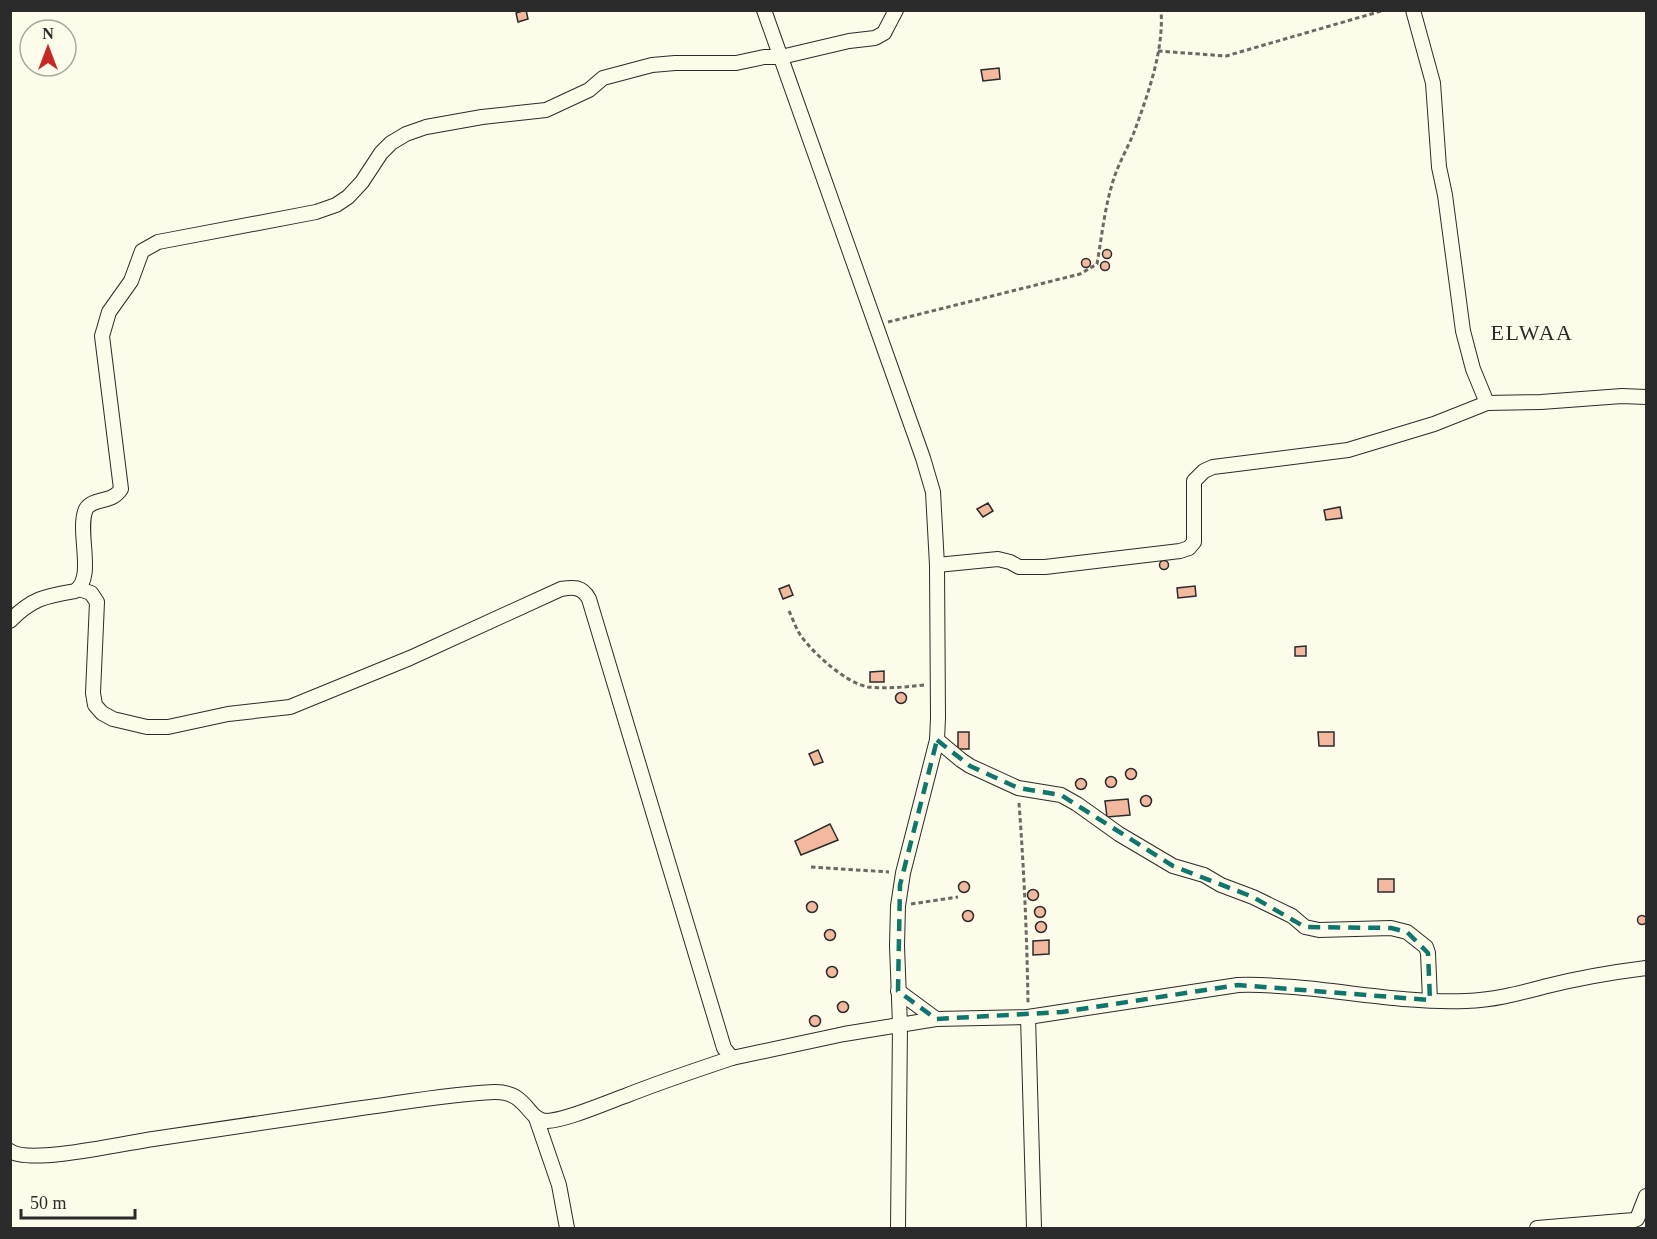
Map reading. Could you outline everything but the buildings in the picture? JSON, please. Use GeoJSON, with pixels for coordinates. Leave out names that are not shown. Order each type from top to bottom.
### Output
{"type":"FeatureCollection","features":[{"type":"Feature","properties":{"kind":"street"},"geometry":{"type":"LineString","coordinates":[[764,10],[933,492],[937,565],[937,740],[903,873],[898,906],[900,1025],[898,1228]]}},
{"type":"Feature","properties":{"kind":"street"},"geometry":{"type":"LineString","coordinates":[[10,621],[40,597],[80,589],[85,573],[83,522],[87,507],[92,503],[111,499],[121,489],[102,336],[109,312],[131,281],[142,251],[148,246],[158,242],[316,212],[336,205],[348,197],[362,182],[381,153],[391,143],[406,134],[426,127],[482,117],[546,110],[588,90],[603,78],[652,65],[736,63],[764,57],[781,57],[849,41],[875,38],[884,33],[896,10]]}},
{"type":"Feature","properties":{"kind":"street"},"geometry":{"type":"LineString","coordinates":[[1413,10],[1432,83],[1439,167],[1445,195],[1462,331],[1473,369],[1487,403]]}},
{"type":"Feature","properties":{"kind":"street"},"geometry":{"type":"LineString","coordinates":[[937,565],[998,559],[1022,568],[1045,567],[1180,551],[1189,548],[1194,542],[1194,481],[1204,471],[1225,465],[1348,450],[1434,424],[1487,403],[1622,396],[1647,397]]}},
{"type":"Feature","properties":{"kind":"street"},"geometry":{"type":"LineString","coordinates":[[80,589],[91,593],[96,602],[93,693],[96,705],[102,713],[113,719],[147,727],[168,727],[228,714],[290,707],[410,658],[561,589],[578,588],[585,591],[724,1048],[732,1058]]}},
{"type":"Feature","properties":{"kind":"street"},"geometry":{"type":"LineString","coordinates":[[937,740],[961,760],[1018,788],[1061,795],[1119,834],[1173,866],[1204,875],[1221,885],[1253,897],[1292,916],[1311,929],[1391,928],[1407,932],[1426,947],[1431,1000]]}},
{"type":"Feature","properties":{"kind":"street"},"geometry":{"type":"LineString","coordinates":[[536,1118],[545,1121],[558,1119],[732,1058],[844,1034],[936,1019],[1028,1017],[1238,985],[1271,984],[1431,1000],[1467,1001],[1516,995],[1548,986],[1647,968]]}},
{"type":"Feature","properties":{"kind":"street"},"geometry":{"type":"LineString","coordinates":[[898,991],[936,1019]]}},
{"type":"Feature","properties":{"kind":"street"},"geometry":{"type":"LineString","coordinates":[[1028,1017],[1034,1228]]}},
{"type":"Feature","properties":{"kind":"street"},"geometry":{"type":"LineString","coordinates":[[10,1150],[19,1155],[55,1155],[135,1141],[426,1099],[495,1092],[514,1095],[536,1118],[559,1185],[567,1228]]}},
{"type":"Feature","properties":{"kind":"street"},"geometry":{"type":"LineString","coordinates":[[1537,1228],[1634,1220],[1637,1219],[1647,1196]]}},
{"type":"Feature","properties":{"kind":"path"},"geometry":{"type":"LineString","coordinates":[[876,325],[1080,274],[1097,264],[1108,198],[1136,128],[1158,51],[1162,30],[1161,10]]}},
{"type":"Feature","properties":{"kind":"path"},"geometry":{"type":"LineString","coordinates":[[1158,51],[1226,56],[1385,10]]}},
{"type":"Feature","properties":{"kind":"path"},"geometry":{"type":"LineString","coordinates":[[789,611],[801,635],[822,659],[843,675],[865,686],[890,688],[938,686]]}},
{"type":"Feature","properties":{"kind":"path"},"geometry":{"type":"LineString","coordinates":[[1018,788],[1025,869],[1028,1017]]}},
{"type":"Feature","properties":{"kind":"path"},"geometry":{"type":"LineString","coordinates":[[811,867],[903,873]]}},
{"type":"Feature","properties":{"kind":"path"},"geometry":{"type":"LineString","coordinates":[[898,906],[958,897]]}},
{"type":"Feature","properties":{"kind":"highlighted area"},"geometry":{"type":"Polygon","coordinates":[[[937,740],[970,766],[1018,788],[1061,795],[1173,866],[1253,897],[1305,927],[1391,928],[1407,932],[1428,953],[1430,1000],[1238,985],[1062,1012],[936,1019],[898,991],[900,885],[937,740]]]}},
{"type":"Feature","properties":{"kind":"district","name":"ELWAA"},"geometry":{"type":"Point","coordinates":[1532,332]}}]}
